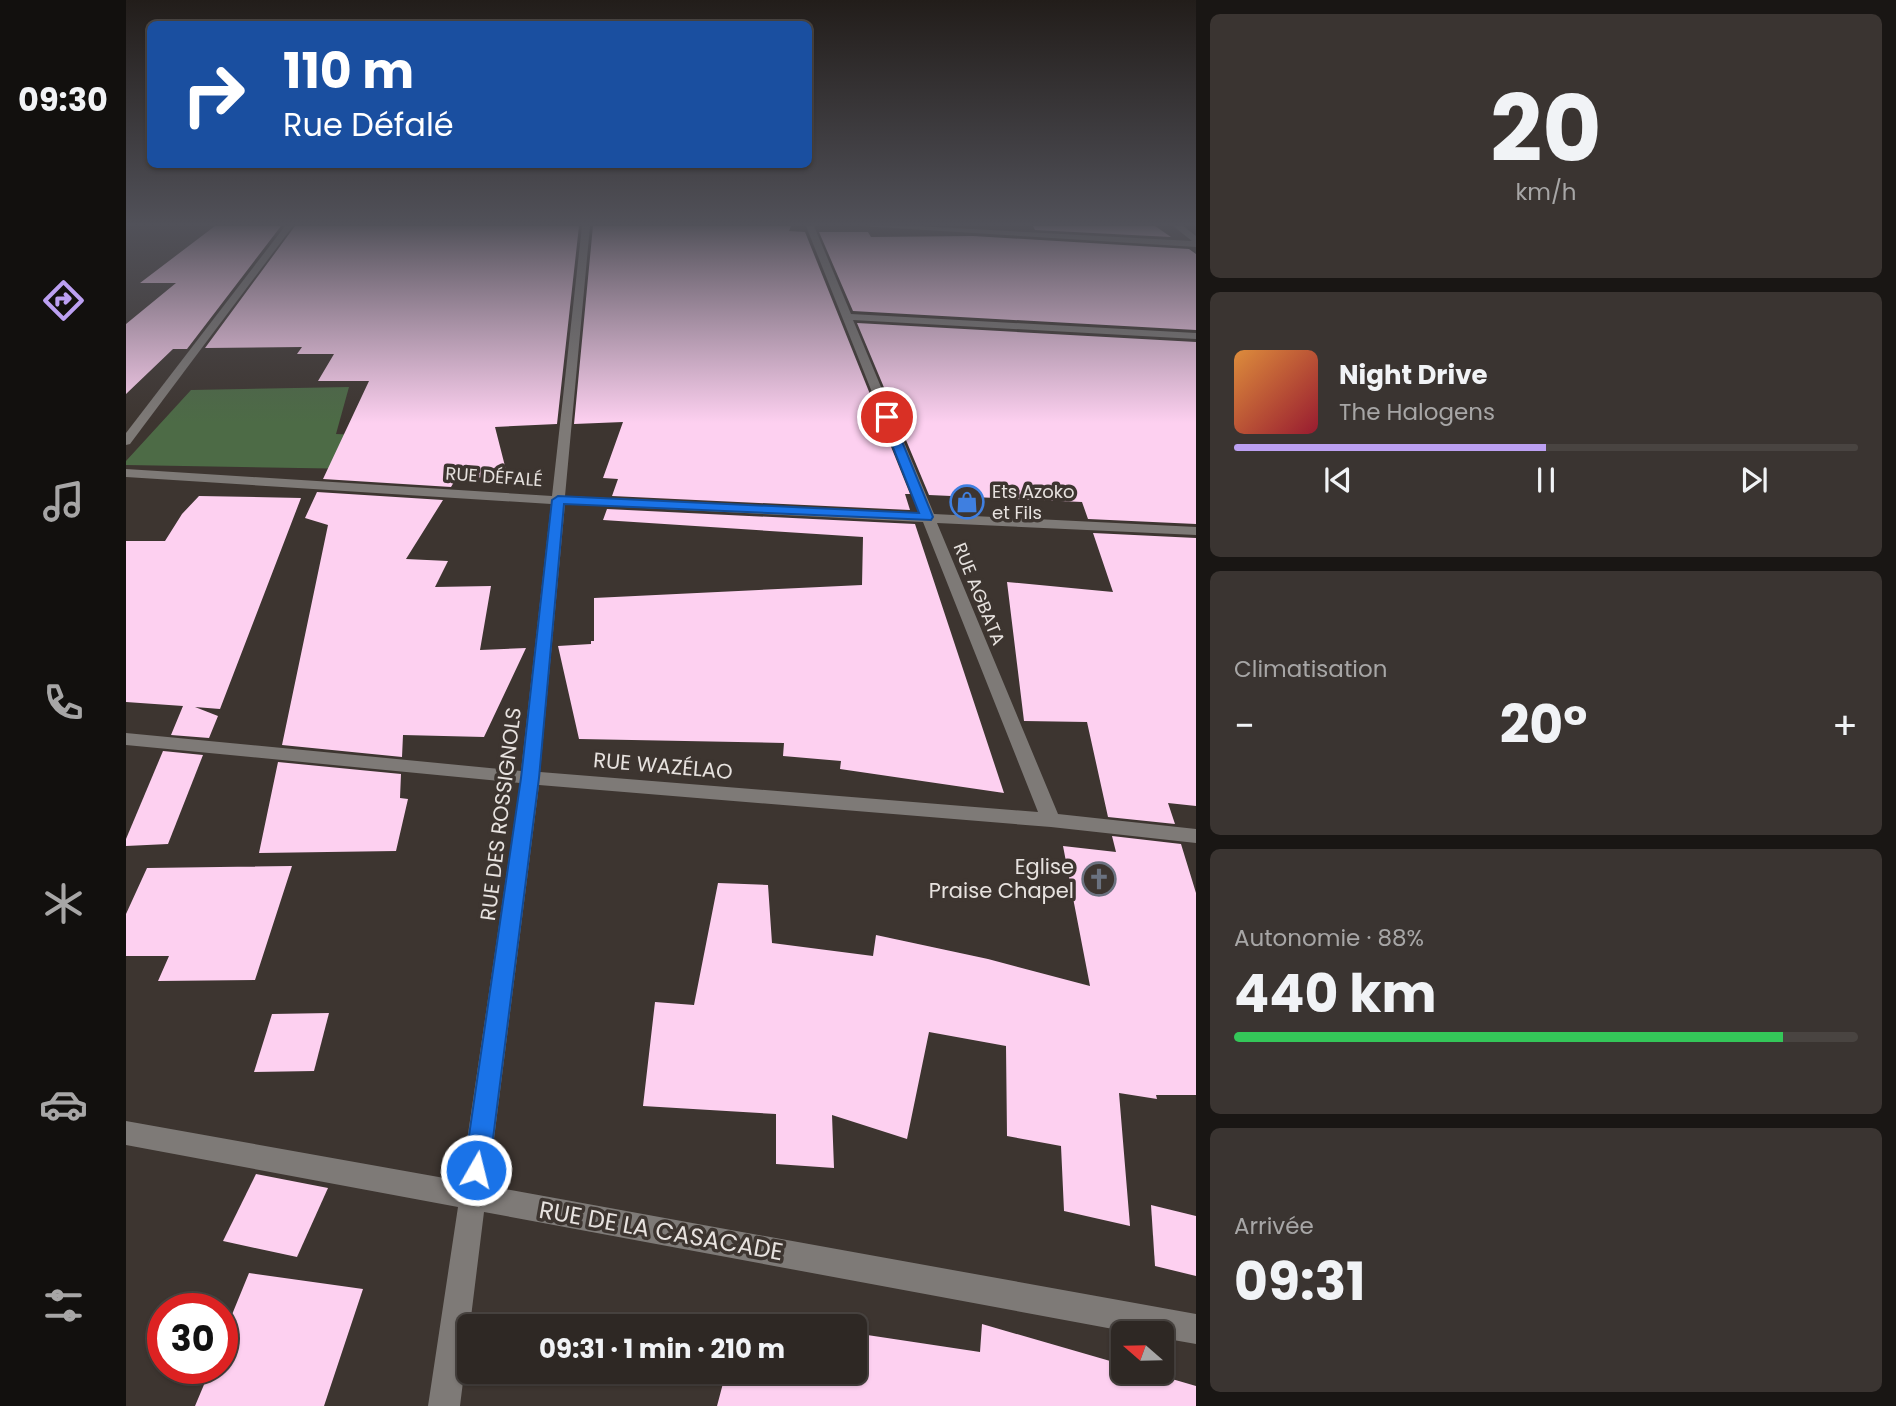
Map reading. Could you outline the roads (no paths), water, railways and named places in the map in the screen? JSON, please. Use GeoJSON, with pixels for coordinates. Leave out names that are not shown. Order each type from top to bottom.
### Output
{"type":"FeatureCollection","features":[{"type":"Feature","properties":{"kind":"street"},"geometry":{"type":"LineString","coordinates":[[126,441],[239,292]]}},
{"type":"Feature","properties":{"kind":"street","name":"RUE DES ROSSIGNOLS"},"geometry":{"type":"LineString","coordinates":[[444,1406],[530,778],[579,292]]}},
{"type":"Feature","properties":{"kind":"street","name":"RUE AGBATA"},"geometry":{"type":"LineString","coordinates":[[837,292],[1051,820]]}},
{"type":"Feature","properties":{"kind":"street"},"geometry":{"type":"LineString","coordinates":[[847,317],[1196,336]]}},
{"type":"Feature","properties":{"kind":"street","name":"RUE DÉFALÉ"},"geometry":{"type":"LineString","coordinates":[[126,473],[558,500],[1196,531]]}},
{"type":"Feature","properties":{"kind":"street","name":"RUE WAZÉLAO"},"geometry":{"type":"LineString","coordinates":[[126,739],[530,778],[1051,820],[1196,836]]}},
{"type":"Feature","properties":{"kind":"street","name":"RUE DE LA CASACADE"},"geometry":{"type":"LineString","coordinates":[[126,1133],[1196,1329]]}},
{"type":"Feature","properties":{"kind":"place","name":"Ets Azoko et Fils"},"geometry":{"type":"Point","coordinates":[967,502]}},
{"type":"Feature","properties":{"kind":"place","name":"Eglise Praise Chapel"},"geometry":{"type":"Point","coordinates":[1099,879]}}]}
